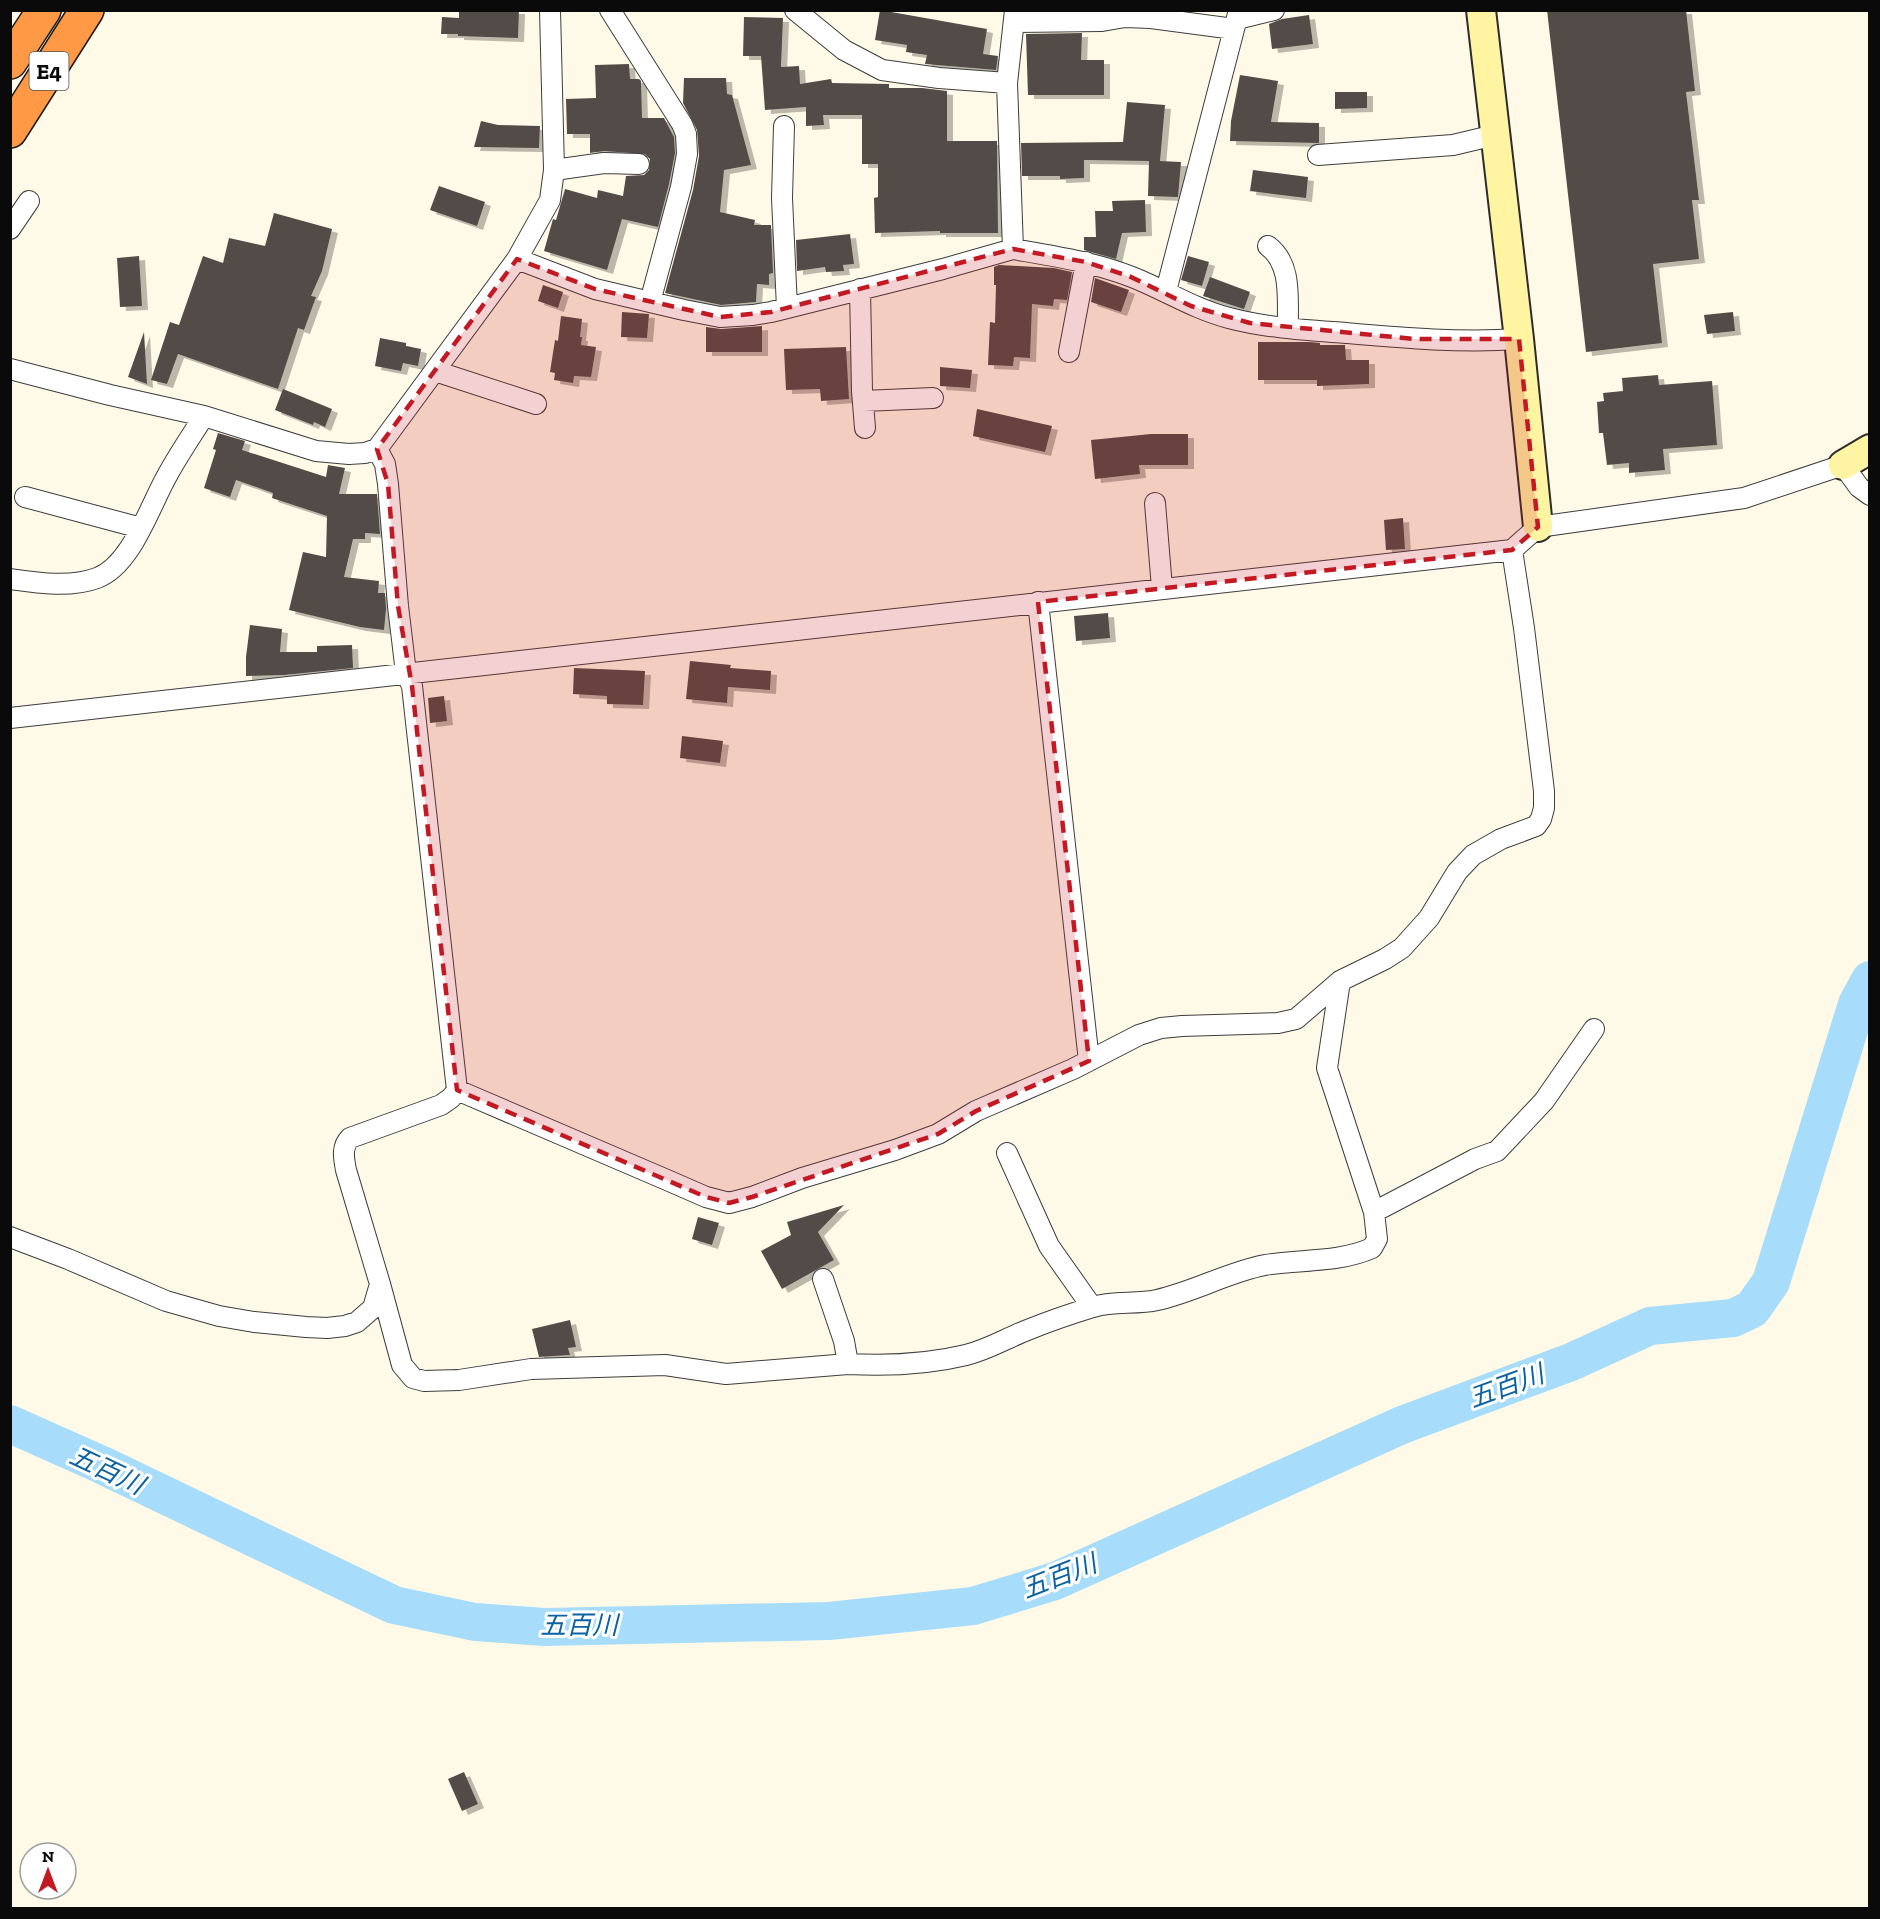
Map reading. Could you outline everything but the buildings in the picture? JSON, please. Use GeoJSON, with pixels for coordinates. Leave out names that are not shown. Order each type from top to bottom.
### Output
{"type":"FeatureCollection","features":[{"type":"Feature","properties":{"kind":"highway","name":"E4"},"geometry":{"type":"LineString","coordinates":[[10,62],[44,10]]}},
{"type":"Feature","properties":{"kind":"highway","name":"E4"},"geometry":{"type":"LineString","coordinates":[[10,131],[87,10]]}},
{"type":"Feature","properties":{"kind":"street"},"geometry":{"type":"LineString","coordinates":[[10,369],[204,416],[316,451],[349,454],[365,453],[377,449],[517,259],[550,200],[554,170],[550,10]]}},
{"type":"Feature","properties":{"kind":"street"},"geometry":{"type":"LineString","coordinates":[[610,10],[682,124],[688,145],[681,187],[650,302]]}},
{"type":"Feature","properties":{"kind":"street"},"geometry":{"type":"LineString","coordinates":[[795,10],[844,50],[882,70],[939,78],[1007,83]]}},
{"type":"Feature","properties":{"kind":"street"},"geometry":{"type":"LineString","coordinates":[[1013,249],[1007,83],[1014,16],[1102,21],[1125,17],[1172,20],[1237,19],[1274,10]]}},
{"type":"Feature","properties":{"kind":"street"},"geometry":{"type":"LineString","coordinates":[[1481,10],[1538,527]]}},
{"type":"Feature","properties":{"kind":"street"},"geometry":{"type":"LineString","coordinates":[[1166,291],[1237,19]]}},
{"type":"Feature","properties":{"kind":"street"},"geometry":{"type":"LineString","coordinates":[[784,126],[782,198],[787,308]]}},
{"type":"Feature","properties":{"kind":"street"},"geometry":{"type":"LineString","coordinates":[[1318,156],[1453,145],[1495,135]]}},
{"type":"Feature","properties":{"kind":"street"},"geometry":{"type":"LineString","coordinates":[[554,170],[604,163],[639,164]]}},
{"type":"Feature","properties":{"kind":"street"},"geometry":{"type":"LineString","coordinates":[[10,229],[29,201]]}},
{"type":"Feature","properties":{"kind":"street"},"geometry":{"type":"LineString","coordinates":[[1268,246],[1278,253],[1286,272],[1288,328]]}},
{"type":"Feature","properties":{"kind":"street"},"geometry":{"type":"LineString","coordinates":[[517,259],[595,289],[720,316],[753,315],[787,308],[1013,249],[1086,262],[1131,277],[1166,291],[1191,306],[1227,318],[1288,328],[1414,339],[1491,341],[1519,339]]}},
{"type":"Feature","properties":{"kind":"street"},"geometry":{"type":"LineString","coordinates":[[1069,352],[1086,262]]}},
{"type":"Feature","properties":{"kind":"street"},"geometry":{"type":"LineString","coordinates":[[860,289],[863,401],[866,428]]}},
{"type":"Feature","properties":{"kind":"street"},"geometry":{"type":"LineString","coordinates":[[435,371],[536,404]]}},
{"type":"Feature","properties":{"kind":"street"},"geometry":{"type":"LineString","coordinates":[[863,401],[933,398]]}},
{"type":"Feature","properties":{"kind":"street"},"geometry":{"type":"LineString","coordinates":[[10,579],[44,584],[76,582],[99,578],[116,566],[127,552],[167,475],[204,416]]}},
{"type":"Feature","properties":{"kind":"street"},"geometry":{"type":"LineString","coordinates":[[377,449],[385,464],[388,484],[398,606],[406,673],[413,698],[457,1090],[452,1098],[441,1105],[350,1138],[345,1143],[344,1161],[402,1365],[413,1378],[424,1381],[459,1380],[531,1369],[665,1365],[726,1374],[848,1364],[927,1361],[966,1355],[998,1345],[1023,1332],[1092,1307],[1157,1300],[1265,1265],[1313,1262],[1359,1254],[1372,1248],[1377,1239],[1374,1212],[1327,1068],[1340,981]]}},
{"type":"Feature","properties":{"kind":"street"},"geometry":{"type":"LineString","coordinates":[[10,718],[1512,550],[1538,527],[1744,498],[1843,465],[1869,449]]}},
{"type":"Feature","properties":{"kind":"street"},"geometry":{"type":"LineString","coordinates":[[1843,465],[1859,487],[1869,495]]}},
{"type":"Feature","properties":{"kind":"street"},"geometry":{"type":"LineString","coordinates":[[25,497],[141,528]]}},
{"type":"Feature","properties":{"kind":"street"},"geometry":{"type":"LineString","coordinates":[[1155,503],[1162,588]]}},
{"type":"Feature","properties":{"kind":"street"},"geometry":{"type":"LineString","coordinates":[[457,1090],[687,1188],[729,1203],[938,1134],[976,1111],[1089,1061],[1139,1035],[1161,1028],[1278,1023],[1296,1018],[1340,981],[1385,959],[1413,939],[1429,918],[1457,872],[1473,855],[1501,840],[1536,826],[1541,819],[1544,808],[1544,791],[1512,550]]}},
{"type":"Feature","properties":{"kind":"street"},"geometry":{"type":"LineString","coordinates":[[1038,602],[1089,1061]]}},
{"type":"Feature","properties":{"kind":"street"},"geometry":{"type":"LineString","coordinates":[[1374,1212],[1475,1159],[1497,1151],[1544,1101],[1594,1029]]}},
{"type":"Feature","properties":{"kind":"street"},"geometry":{"type":"LineString","coordinates":[[1007,1153],[1049,1246],[1092,1307]]}},
{"type":"Feature","properties":{"kind":"street"},"geometry":{"type":"LineString","coordinates":[[10,1237],[166,1301],[219,1316],[254,1322],[327,1328],[345,1326],[357,1322],[373,1308],[380,1284]]}},
{"type":"Feature","properties":{"kind":"street"},"geometry":{"type":"LineString","coordinates":[[823,1279],[844,1341],[848,1364]]}},
{"type":"Feature","properties":{"kind":"highlighted area"},"geometry":{"type":"Polygon","coordinates":[[[1013,249],[1086,262],[1131,277],[1191,306],[1250,323],[1414,339],[1519,339],[1538,527],[1512,550],[1038,602],[1089,1061],[976,1111],[938,1134],[752,1197],[729,1203],[706,1197],[457,1090],[412,686],[398,606],[388,484],[377,449],[517,259],[595,289],[720,317],[771,312],[1013,249]]]}},
{"type":"Feature","properties":{"kind":"waterway","name":"五百川"},"geometry":{"type":"LineString","coordinates":[[10,1424],[102,1465],[394,1605],[475,1622],[544,1627],[829,1621],[973,1606],[1055,1581],[1402,1425],[1571,1362],[1650,1326],[1733,1318],[1752,1309],[1771,1282],[1857,1004],[1870,980]]}}]}
